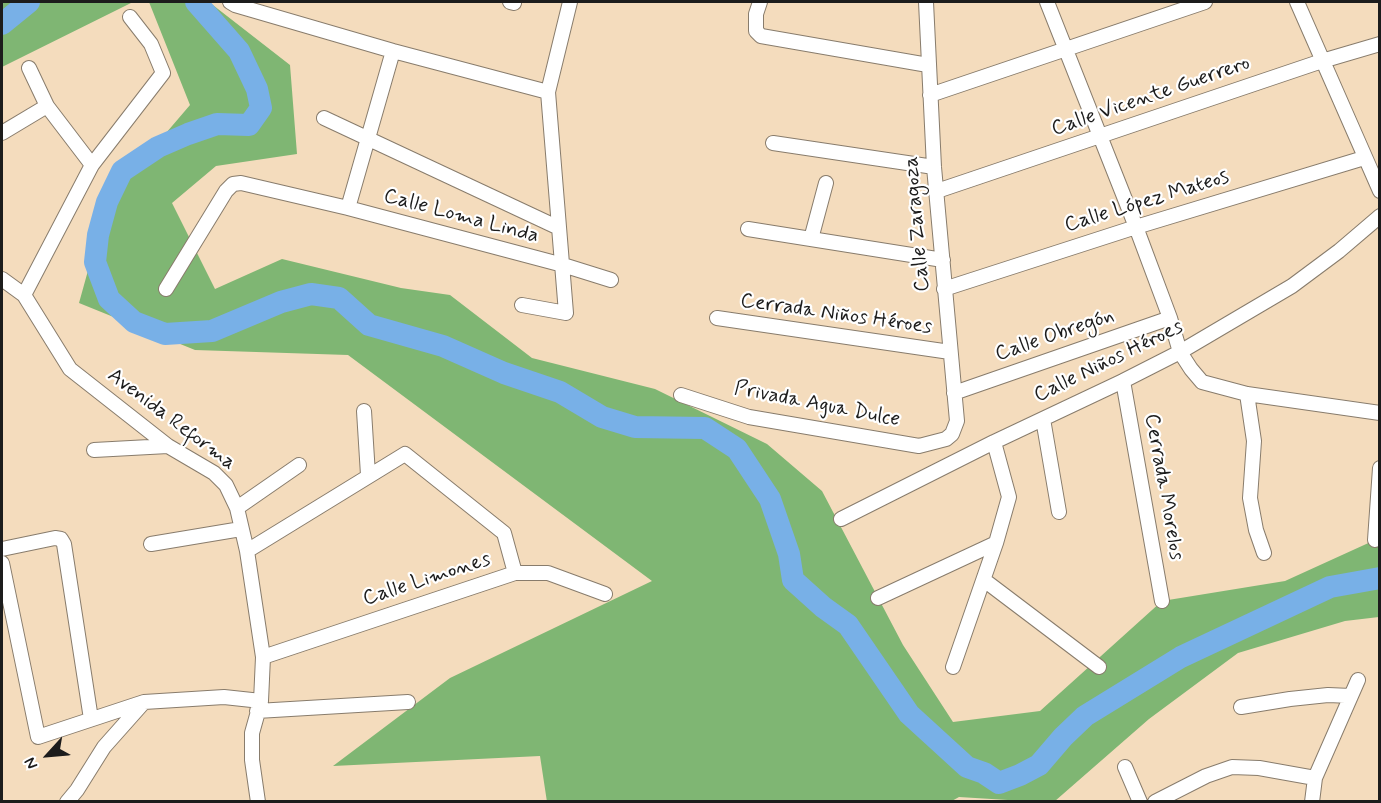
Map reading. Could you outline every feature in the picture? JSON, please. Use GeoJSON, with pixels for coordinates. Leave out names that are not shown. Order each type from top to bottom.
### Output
{"type":"FeatureCollection","features":[{"type":"Feature","properties":{"kind":"street"},"geometry":{"type":"LineString","coordinates":[[230,2],[393,51],[548,92]]}},
{"type":"Feature","properties":{"kind":"street"},"geometry":{"type":"LineString","coordinates":[[522,305],[566,313],[548,92],[570,2]]}},
{"type":"Feature","properties":{"kind":"street"},"geometry":{"type":"LineString","coordinates":[[760,2],[756,14],[756,31],[762,36],[928,65]]}},
{"type":"Feature","properties":{"kind":"street","name":"Calle Zaragoza"},"geometry":{"type":"LineString","coordinates":[[926,2],[934,167],[957,420],[952,434],[946,439]]}},
{"type":"Feature","properties":{"kind":"street"},"geometry":{"type":"LineString","coordinates":[[1047,2],[1136,227],[1179,348],[1191,369],[1202,382],[1247,394],[1380,413]]}},
{"type":"Feature","properties":{"kind":"street"},"geometry":{"type":"LineString","coordinates":[[930,95],[1205,2]]}},
{"type":"Feature","properties":{"kind":"street"},"geometry":{"type":"LineString","coordinates":[[1297,2],[1380,191]]}},
{"type":"Feature","properties":{"kind":"street"},"geometry":{"type":"LineString","coordinates":[[24,295],[92,165],[163,73],[151,44],[130,17]]}},
{"type":"Feature","properties":{"kind":"street","name":"Calle Vicente Guerrero"},"geometry":{"type":"LineString","coordinates":[[937,191],[1322,61],[1380,44]]}},
{"type":"Feature","properties":{"kind":"street"},"geometry":{"type":"LineString","coordinates":[[348,208],[393,51]]}},
{"type":"Feature","properties":{"kind":"street"},"geometry":{"type":"LineString","coordinates":[[29,68],[47,106],[92,165]]}},
{"type":"Feature","properties":{"kind":"street"},"geometry":{"type":"LineString","coordinates":[[2,133],[47,106]]}},
{"type":"Feature","properties":{"kind":"street"},"geometry":{"type":"LineString","coordinates":[[324,118],[560,228]]}},
{"type":"Feature","properties":{"kind":"street"},"geometry":{"type":"LineString","coordinates":[[773,144],[934,167]]}},
{"type":"Feature","properties":{"kind":"street","name":"Calle López Mateos"},"geometry":{"type":"LineString","coordinates":[[944,289],[1136,227],[1364,158]]}},
{"type":"Feature","properties":{"kind":"street","name":"Calle Loma Linda"},"geometry":{"type":"LineString","coordinates":[[166,289],[226,190],[233,184],[241,183],[348,208],[611,280]]}},
{"type":"Feature","properties":{"kind":"street"},"geometry":{"type":"LineString","coordinates":[[811,239],[826,183]]}},
{"type":"Feature","properties":{"kind":"street","name":"Calle Niños Héroes"},"geometry":{"type":"LineString","coordinates":[[841,519],[994,442],[1123,381],[1292,286],[1339,251],[1380,216]]}},
{"type":"Feature","properties":{"kind":"street"},"geometry":{"type":"LineString","coordinates":[[748,229],[943,260]]}},
{"type":"Feature","properties":{"kind":"street","name":"Avenida Reforma"},"geometry":{"type":"LineString","coordinates":[[2,279],[24,295],[70,369],[168,446],[214,473],[226,485],[237,508],[247,550],[263,657],[259,706],[252,734],[252,760],[258,801]]}},
{"type":"Feature","properties":{"kind":"street","name":"Cerrada Niños Héroes"},"geometry":{"type":"LineString","coordinates":[[717,318],[950,352]]}},
{"type":"Feature","properties":{"kind":"street","name":"Calle Obregón"},"geometry":{"type":"LineString","coordinates":[[954,393],[1172,323]]}},
{"type":"Feature","properties":{"kind":"street","name":"Cerrada Morelos"},"geometry":{"type":"LineString","coordinates":[[1123,381],[1162,601]]}},
{"type":"Feature","properties":{"kind":"street"},"geometry":{"type":"LineString","coordinates":[[1247,394],[1254,441],[1250,498],[1256,530],[1264,553]]}},
{"type":"Feature","properties":{"kind":"street","name":"Privada Agua Dulce"},"geometry":{"type":"LineString","coordinates":[[681,395],[749,417],[919,446],[946,439]]}},
{"type":"Feature","properties":{"kind":"street"},"geometry":{"type":"LineString","coordinates":[[364,411],[368,475]]}},
{"type":"Feature","properties":{"kind":"street"},"geometry":{"type":"LineString","coordinates":[[1043,419],[1059,512]]}},
{"type":"Feature","properties":{"kind":"street"},"geometry":{"type":"LineString","coordinates":[[953,668],[984,580],[1009,497],[994,442]]}},
{"type":"Feature","properties":{"kind":"street"},"geometry":{"type":"LineString","coordinates":[[94,450],[168,446]]}},
{"type":"Feature","properties":{"kind":"street"},"geometry":{"type":"LineString","coordinates":[[247,550],[405,454],[504,533],[515,573]]}},
{"type":"Feature","properties":{"kind":"street"},"geometry":{"type":"LineString","coordinates":[[237,508],[299,465]]}},
{"type":"Feature","properties":{"kind":"street"},"geometry":{"type":"LineString","coordinates":[[1375,540],[1380,468]]}},
{"type":"Feature","properties":{"kind":"street"},"geometry":{"type":"LineString","coordinates":[[151,544],[241,529]]}},
{"type":"Feature","properties":{"kind":"street"},"geometry":{"type":"LineString","coordinates":[[2,549],[61,538],[64,544],[91,718]]}},
{"type":"Feature","properties":{"kind":"street"},"geometry":{"type":"LineString","coordinates":[[878,598],[996,543]]}},
{"type":"Feature","properties":{"kind":"street"},"geometry":{"type":"LineString","coordinates":[[2,564],[38,736],[144,702],[224,697],[259,706],[408,702]]}},
{"type":"Feature","properties":{"kind":"street","name":"Calle Limones"},"geometry":{"type":"LineString","coordinates":[[263,657],[515,573],[549,573],[605,594]]}},
{"type":"Feature","properties":{"kind":"street"},"geometry":{"type":"LineString","coordinates":[[984,580],[1099,667]]}},
{"type":"Feature","properties":{"kind":"street"},"geometry":{"type":"LineString","coordinates":[[1312,801],[1316,778],[1358,680]]}},
{"type":"Feature","properties":{"kind":"street"},"geometry":{"type":"LineString","coordinates":[[1241,707],[1328,695],[1351,696]]}},
{"type":"Feature","properties":{"kind":"street"},"geometry":{"type":"LineString","coordinates":[[67,801],[77,790],[104,747],[144,702]]}},
{"type":"Feature","properties":{"kind":"street"},"geometry":{"type":"LineString","coordinates":[[1125,766],[1140,801]]}},
{"type":"Feature","properties":{"kind":"street"},"geometry":{"type":"LineString","coordinates":[[1155,801],[1206,776],[1232,767],[1259,768],[1316,778]]}},
{"type":"Feature","properties":{"kind":"green space"},"geometry":{"type":"Polygon","coordinates":[[[2,2],[133,2],[2,67],[2,2]]]}},
{"type":"Feature","properties":{"kind":"green space"},"geometry":{"type":"Polygon","coordinates":[[[149,2],[209,2],[290,65],[297,154],[216,166],[172,203],[215,289],[282,259],[401,288],[450,295],[532,358],[655,389],[767,444],[822,491],[903,645],[953,722],[1040,711],[1162,601],[1285,581],[1375,540],[1379,540],[1379,617],[1345,621],[1238,653],[1149,719],[1055,801],[959,797],[950,802],[547,802],[540,756],[333,766],[450,678],[652,581],[348,355],[195,350],[79,303],[107,202],[190,105],[149,2]]]}},
{"type":"Feature","properties":{"kind":"waterway"},"geometry":{"type":"LineString","coordinates":[[2,24],[29,2]]}},
{"type":"Feature","properties":{"kind":"waterway"},"geometry":{"type":"LineString","coordinates":[[196,2],[239,51],[257,89],[261,108],[249,125],[217,124],[188,134],[158,147],[122,171],[107,202],[98,235],[95,262],[109,299],[134,322],[165,334],[212,331],[281,302],[311,294],[339,298],[369,325],[443,346],[504,373],[560,392],[602,417],[635,427],[705,428],[737,449],[770,499],[789,554],[793,580],[823,607],[848,625],[909,714],[967,767],[984,773],[999,783],[1039,765],[1085,716],[1181,657],[1330,587],[1380,578]]}}]}
